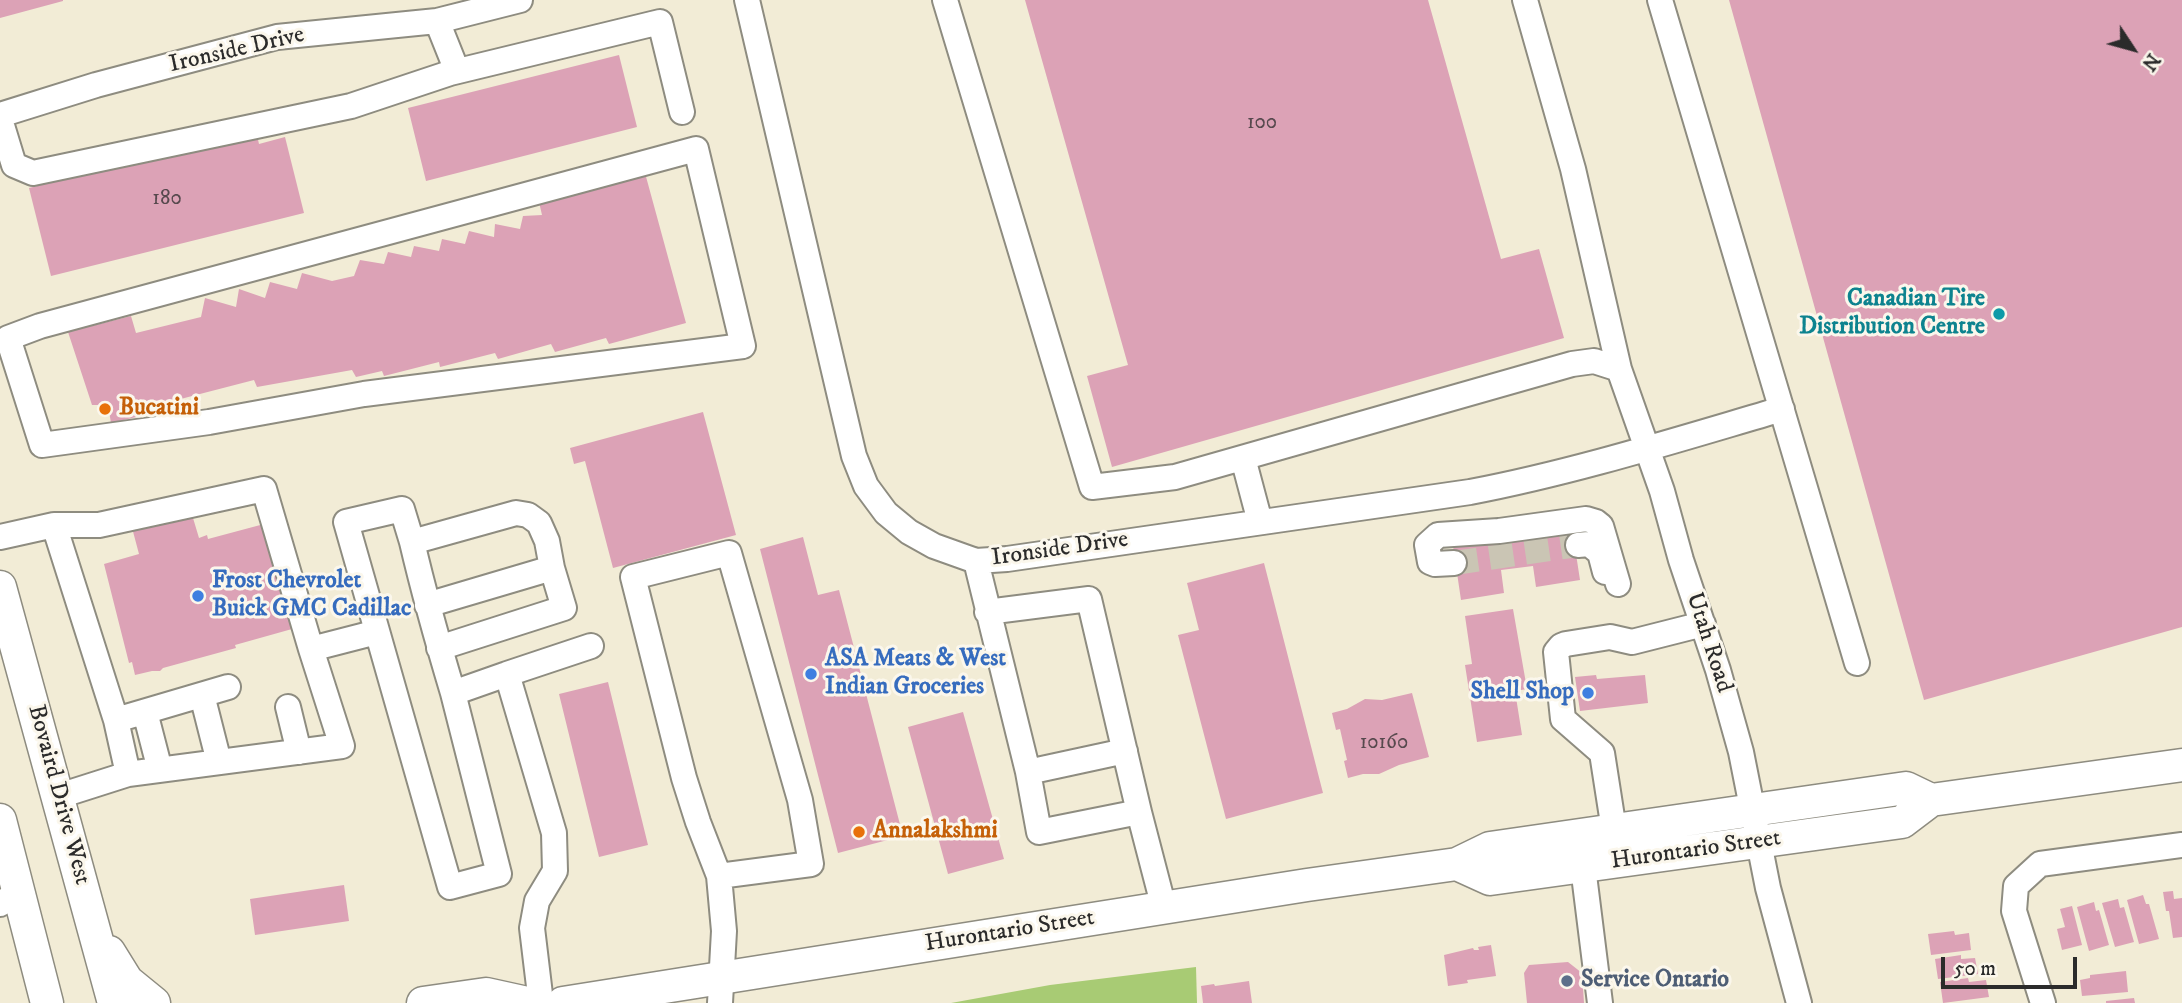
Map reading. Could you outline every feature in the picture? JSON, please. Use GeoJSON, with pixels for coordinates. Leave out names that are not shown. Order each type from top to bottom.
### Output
{"type":"FeatureCollection","features":[{"type":"Feature","properties":{"kind":"main road","name":"Bovaird Drive West"},"geometry":{"type":"LineString","coordinates":[[0,587],[114,1003]]}},
{"type":"Feature","properties":{"kind":"main road","name":"Hurontario Street"},"geometry":{"type":"LineString","coordinates":[[1457,864],[1490,879],[1583,867],[1902,822],[1931,800],[2182,765]]}},
{"type":"Feature","properties":{"kind":"main road","name":"Hurontario Street"},"geometry":{"type":"LineString","coordinates":[[563,1003],[721,990],[1164,908],[1457,864],[1490,848],[1906,788],[1931,800]]}},
{"type":"Feature","properties":{"kind":"main road"},"geometry":{"type":"LineString","coordinates":[[0,820],[14,903],[16,943],[25,981],[26,1003]]}},
{"type":"Feature","properties":{"kind":"main road"},"geometry":{"type":"LineString","coordinates":[[14,903],[47,1003]]}},
{"type":"Feature","properties":{"kind":"main road"},"geometry":{"type":"LineString","coordinates":[[91,912],[108,950],[127,981],[154,1003]]}},
{"type":"Feature","properties":{"kind":"main road"},"geometry":{"type":"LineString","coordinates":[[423,1003],[486,994],[527,1003]]}},
{"type":"Feature","properties":{"kind":"street","name":"Ironside Drive"},"geometry":{"type":"LineString","coordinates":[[0,117],[96,85],[277,37],[437,21],[520,0]]}},
{"type":"Feature","properties":{"kind":"street","name":"Ironside Drive"},"geometry":{"type":"LineString","coordinates":[[747,0],[854,456],[866,486],[886,513],[909,533],[934,546],[976,561],[1007,559],[1489,488],[1646,448],[1782,409]]}},
{"type":"Feature","properties":{"kind":"street"},"geometry":{"type":"LineString","coordinates":[[944,0],[1092,488],[1175,477],[1572,364],[1594,361],[1619,369]]}},
{"type":"Feature","properties":{"kind":"street","name":"Utah Road"},"geometry":{"type":"LineString","coordinates":[[1525,0],[1573,169],[1619,369],[1703,624],[1741,752],[1769,888],[1799,1003]]}},
{"type":"Feature","properties":{"kind":"street"},"geometry":{"type":"LineString","coordinates":[[1660,0],[1857,663]]}},
{"type":"Feature","properties":{"kind":"street"},"geometry":{"type":"LineString","coordinates":[[437,21],[457,71]]}},
{"type":"Feature","properties":{"kind":"street"},"geometry":{"type":"LineString","coordinates":[[0,117],[14,165],[33,173],[351,106],[457,71],[660,22],[682,112]]}},
{"type":"Feature","properties":{"kind":"street"},"geometry":{"type":"LineString","coordinates":[[696,149],[743,346],[365,394],[209,422],[41,445],[10,378],[8,338],[40,326],[696,149]]}},
{"type":"Feature","properties":{"kind":"street"},"geometry":{"type":"LineString","coordinates":[[1244,458],[1260,522]]}},
{"type":"Feature","properties":{"kind":"street"},"geometry":{"type":"LineString","coordinates":[[0,537],[54,525],[99,525],[264,489],[342,746],[128,774],[59,796]]}},
{"type":"Feature","properties":{"kind":"street"},"geometry":{"type":"LineString","coordinates":[[402,509],[427,605],[453,693],[499,874],[450,887],[346,522],[402,509]]}},
{"type":"Feature","properties":{"kind":"street"},"geometry":{"type":"LineString","coordinates":[[412,542],[516,513],[528,515],[539,523],[547,541],[564,607],[439,648]]}},
{"type":"Feature","properties":{"kind":"street"},"geometry":{"type":"LineString","coordinates":[[1454,563],[1430,562],[1427,545],[1437,535],[1499,531],[1586,519],[1601,526],[1613,585],[1600,553],[1589,544],[1578,545]]}},
{"type":"Feature","properties":{"kind":"street"},"geometry":{"type":"LineString","coordinates":[[54,525],[116,720],[128,774]]}},
{"type":"Feature","properties":{"kind":"street"},"geometry":{"type":"LineString","coordinates":[[719,876],[811,864],[800,800],[729,553],[633,577],[684,778],[719,876],[724,931],[721,990]]}},
{"type":"Feature","properties":{"kind":"street"},"geometry":{"type":"LineString","coordinates":[[976,561],[1039,832],[1139,812]]}},
{"type":"Feature","properties":{"kind":"street"},"geometry":{"type":"LineString","coordinates":[[427,605],[552,568]]}},
{"type":"Feature","properties":{"kind":"street"},"geometry":{"type":"LineString","coordinates":[[987,612],[1089,599],[1164,908]]}},
{"type":"Feature","properties":{"kind":"street"},"geometry":{"type":"LineString","coordinates":[[1614,830],[1602,753],[1563,719],[1556,652],[1566,644],[1610,637],[1632,642],[1703,624]]}},
{"type":"Feature","properties":{"kind":"street"},"geometry":{"type":"LineString","coordinates":[[311,649],[377,632]]}},
{"type":"Feature","properties":{"kind":"street"},"geometry":{"type":"LineString","coordinates":[[453,693],[591,646]]}},
{"type":"Feature","properties":{"kind":"street"},"geometry":{"type":"LineString","coordinates":[[507,674],[554,833],[555,871],[537,901],[532,928],[541,1003]]}},
{"type":"Feature","properties":{"kind":"street"},"geometry":{"type":"LineString","coordinates":[[116,720],[229,687]]}},
{"type":"Feature","properties":{"kind":"street"},"geometry":{"type":"LineString","coordinates":[[202,695],[219,762]]}},
{"type":"Feature","properties":{"kind":"street"},"geometry":{"type":"LineString","coordinates":[[288,707],[299,752]]}},
{"type":"Feature","properties":{"kind":"street"},"geometry":{"type":"LineString","coordinates":[[145,712],[160,770]]}},
{"type":"Feature","properties":{"kind":"street"},"geometry":{"type":"LineString","coordinates":[[1027,772],[1125,751]]}},
{"type":"Feature","properties":{"kind":"street"},"geometry":{"type":"LineString","coordinates":[[2043,1003],[2014,911],[2016,886],[2040,864],[2182,845]]}},
{"type":"Feature","properties":{"kind":"street"},"geometry":{"type":"LineString","coordinates":[[1583,867],[1600,1003]]}},
{"type":"Feature","properties":{"kind":"green space"},"geometry":{"type":"Polygon","coordinates":[[[1196,967],[1197,1003],[951,1003],[1050,985],[1196,967]]]}},
{"type":"Feature","properties":{"kind":"building"},"geometry":{"type":"Polygon","coordinates":[[[0,0],[63,0],[63,1],[0,18],[0,0]]]}},
{"type":"Feature","properties":{"kind":"building"},"geometry":{"type":"Polygon","coordinates":[[[1025,0],[1428,0],[1501,259],[1539,249],[1564,338],[1112,467],[1087,376],[1128,365],[1025,0]]]}},
{"type":"Feature","properties":{"kind":"building","name":"Canadian Tire Distribution Centre"},"geometry":{"type":"Polygon","coordinates":[[[1729,0],[2182,0],[2182,627],[1924,700],[1729,0]]]}},
{"type":"Feature","properties":{"kind":"building"},"geometry":{"type":"Polygon","coordinates":[[[619,55],[637,127],[426,181],[408,108],[619,55]]]}},
{"type":"Feature","properties":{"kind":"building"},"geometry":{"type":"Polygon","coordinates":[[[256,131],[259,144],[285,137],[304,213],[51,276],[29,188],[256,131]]]}},
{"type":"Feature","properties":{"kind":"building"},"geometry":{"type":"Polygon","coordinates":[[[645,173],[686,323],[609,344],[606,338],[555,352],[551,344],[498,359],[495,353],[440,367],[439,362],[384,376],[382,371],[356,377],[352,370],[257,387],[254,380],[169,402],[170,409],[111,423],[108,405],[92,405],[68,332],[131,316],[136,333],[201,317],[205,298],[236,307],[239,289],[265,298],[270,282],[297,289],[302,273],[332,281],[354,276],[360,260],[384,264],[388,252],[411,257],[414,246],[439,251],[442,239],[465,244],[469,231],[494,237],[495,224],[520,229],[523,216],[542,215],[539,202],[645,173]]]}},
{"type":"Feature","properties":{"kind":"building"},"geometry":{"type":"Polygon","coordinates":[[[703,412],[736,535],[613,568],[585,461],[574,464],[570,448],[703,412]]]}},
{"type":"Feature","properties":{"kind":"building","name":"Frost Chevrolet Buick GMC Cadillac"},"geometry":{"type":"Polygon","coordinates":[[[190,508],[199,538],[207,535],[208,539],[264,524],[292,629],[160,671],[135,675],[132,662],[129,663],[104,564],[139,554],[131,524],[190,508]]]}},
{"type":"Feature","properties":{"kind":"building"},"geometry":{"type":"Polygon","coordinates":[[[1572,528],[1580,580],[1536,587],[1533,566],[1501,570],[1504,593],[1461,600],[1452,539],[1488,533],[1489,545],[1502,539],[1572,528]]]}},
{"type":"Feature","properties":{"kind":"building"},"geometry":{"type":"Polygon","coordinates":[[[803,537],[818,595],[839,590],[903,836],[838,853],[760,549],[803,537]]]}},
{"type":"Feature","properties":{"kind":"building"},"geometry":{"type":"Polygon","coordinates":[[[1264,563],[1323,793],[1226,819],[1178,635],[1199,630],[1187,583],[1264,563]]]}},
{"type":"Feature","properties":{"kind":"building"},"geometry":{"type":"Polygon","coordinates":[[[1513,609],[1527,689],[1515,691],[1522,735],[1477,742],[1465,665],[1472,664],[1465,616],[1513,609]]]}},
{"type":"Feature","properties":{"kind":"building"},"geometry":{"type":"Polygon","coordinates":[[[1596,675],[1597,679],[1645,675],[1648,703],[1580,711],[1575,677],[1596,675]]]}},
{"type":"Feature","properties":{"kind":"building"},"geometry":{"type":"Polygon","coordinates":[[[608,682],[648,845],[599,857],[559,694],[608,682]]]}},
{"type":"Feature","properties":{"kind":"building"},"geometry":{"type":"Polygon","coordinates":[[[1412,693],[1429,757],[1379,774],[1348,778],[1340,729],[1336,730],[1332,713],[1347,709],[1365,699],[1382,700],[1412,693]]]}},
{"type":"Feature","properties":{"kind":"building"},"geometry":{"type":"Polygon","coordinates":[[[963,712],[1004,859],[948,874],[908,727],[963,712]]]}},
{"type":"Feature","properties":{"kind":"building"},"geometry":{"type":"Polygon","coordinates":[[[344,885],[349,921],[255,935],[250,899],[344,885]]]}},
{"type":"Feature","properties":{"kind":"building"},"geometry":{"type":"Polygon","coordinates":[[[2173,891],[2174,899],[2182,898],[2182,937],[2173,938],[2163,892],[2173,891]]]}},
{"type":"Feature","properties":{"kind":"building"},"geometry":{"type":"Polygon","coordinates":[[[2143,895],[2146,904],[2149,904],[2159,939],[2139,944],[2127,900],[2143,895]]]}},
{"type":"Feature","properties":{"kind":"building"},"geometry":{"type":"Polygon","coordinates":[[[2118,899],[2120,908],[2124,907],[2134,942],[2115,947],[2102,903],[2118,899]]]}},
{"type":"Feature","properties":{"kind":"building"},"geometry":{"type":"Polygon","coordinates":[[[2094,902],[2109,945],[2089,951],[2077,907],[2094,902]]]}},
{"type":"Feature","properties":{"kind":"building"},"geometry":{"type":"Polygon","coordinates":[[[2072,906],[2082,945],[2062,950],[2057,929],[2065,927],[2060,909],[2072,906]]]}},
{"type":"Feature","properties":{"kind":"building"},"geometry":{"type":"Polygon","coordinates":[[[1954,931],[1955,935],[1969,933],[1971,950],[1931,955],[1928,934],[1954,931]]]}},
{"type":"Feature","properties":{"kind":"building"},"geometry":{"type":"Polygon","coordinates":[[[1491,945],[1496,976],[1448,986],[1444,955],[1473,948],[1479,950],[1478,947],[1491,945]]]}},
{"type":"Feature","properties":{"kind":"building"},"geometry":{"type":"Polygon","coordinates":[[[1961,955],[1961,959],[1975,958],[1978,974],[1938,979],[1935,959],[1961,955]]]}},
{"type":"Feature","properties":{"kind":"building"},"geometry":{"type":"Polygon","coordinates":[[[1568,962],[1582,973],[1584,1003],[1527,1003],[1524,973],[1529,965],[1568,962]]]}},
{"type":"Feature","properties":{"kind":"building"},"geometry":{"type":"Polygon","coordinates":[[[2126,971],[2128,992],[2082,996],[2080,980],[2090,978],[2090,975],[2126,971]]]}},
{"type":"Feature","properties":{"kind":"building"},"geometry":{"type":"Polygon","coordinates":[[[1968,978],[1969,982],[1986,980],[1989,997],[1943,1003],[1940,982],[1968,978]]]}},
{"type":"Feature","properties":{"kind":"building"},"geometry":{"type":"Polygon","coordinates":[[[1249,981],[1252,1003],[1203,1003],[1201,986],[1249,981]]]}},
{"type":"Feature","properties":{"kind":"building"},"geometry":{"type":"Polygon","coordinates":[[[2134,998],[2135,1003],[2106,1003],[2106,1001],[2134,998]]]}},
{"type":"Feature","properties":{"kind":"tunnel"},"geometry":{"type":"LineString","coordinates":[[1454,563],[1578,545]]}},
{"type":"Feature","properties":{"kind":"place","name":"Canadian Tire Distribution Centre"},"geometry":{"type":"Point","coordinates":[1999,314]}},
{"type":"Feature","properties":{"kind":"place","name":"Bucatini"},"geometry":{"type":"Point","coordinates":[105,409]}},
{"type":"Feature","properties":{"kind":"place","name":"Frost Chevrolet Buick GMC Cadillac"},"geometry":{"type":"Point","coordinates":[198,596]}},
{"type":"Feature","properties":{"kind":"place","name":"ASA Meats & West Indian Groceries"},"geometry":{"type":"Point","coordinates":[811,674]}},
{"type":"Feature","properties":{"kind":"place","name":"Shell Shop"},"geometry":{"type":"Point","coordinates":[1588,693]}},
{"type":"Feature","properties":{"kind":"place","name":"Annalakshmi"},"geometry":{"type":"Point","coordinates":[859,832]}},
{"type":"Feature","properties":{"kind":"place","name":"Service Ontario"},"geometry":{"type":"Point","coordinates":[1567,981]}}]}
